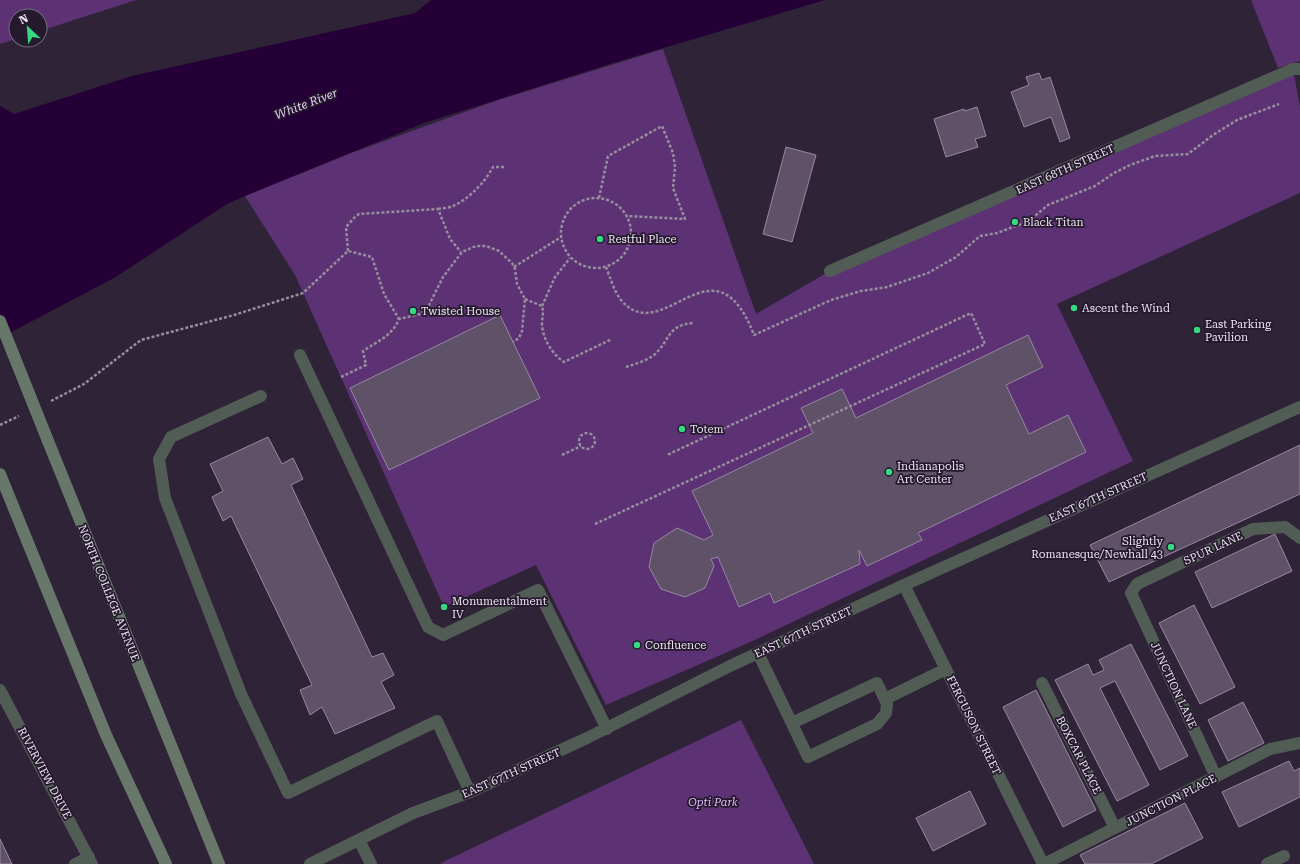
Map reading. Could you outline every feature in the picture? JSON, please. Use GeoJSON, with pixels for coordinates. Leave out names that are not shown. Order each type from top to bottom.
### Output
{"type":"FeatureCollection","features":[{"type":"Feature","properties":{"kind":"main road","name":"NORTH COLLEGE AVENUE"},"geometry":{"type":"LineString","coordinates":[[0,321],[219,864]]}},
{"type":"Feature","properties":{"kind":"main road"},"geometry":{"type":"LineString","coordinates":[[0,474],[106,735],[166,864]]}},
{"type":"Feature","properties":{"kind":"street","name":"EAST 68TH STREET"},"geometry":{"type":"LineString","coordinates":[[830,271],[1294,69],[1300,69]]}},
{"type":"Feature","properties":{"kind":"street"},"geometry":{"type":"LineString","coordinates":[[300,354],[428,627],[443,635],[538,590],[607,728]]}},
{"type":"Feature","properties":{"kind":"street"},"geometry":{"type":"LineString","coordinates":[[261,396],[171,437],[159,460],[165,498],[241,694],[288,793],[437,721],[470,792]]}},
{"type":"Feature","properties":{"kind":"street","name":"EAST 67TH STREET"},"geometry":{"type":"LineString","coordinates":[[310,864],[413,813],[470,792],[607,728],[758,653],[904,585],[1300,407]]}},
{"type":"Feature","properties":{"kind":"street","name":"SPUR LANE"},"geometry":{"type":"LineString","coordinates":[[1131,593],[1137,584],[1253,529],[1285,527],[1300,538]]}},
{"type":"Feature","properties":{"kind":"street","name":"FERGUSON STREET"},"geometry":{"type":"LineString","coordinates":[[904,585],[1043,864]]}},
{"type":"Feature","properties":{"kind":"street","name":"JUNCTION LANE"},"geometry":{"type":"LineString","coordinates":[[1131,593],[1216,777]]}},
{"type":"Feature","properties":{"kind":"street"},"geometry":{"type":"LineString","coordinates":[[758,653],[808,756],[877,724],[886,713],[887,704],[877,683],[792,723]]}},
{"type":"Feature","properties":{"kind":"street"},"geometry":{"type":"LineString","coordinates":[[885,699],[946,669]]}},
{"type":"Feature","properties":{"kind":"street","name":"BOXCAR PLACE"},"geometry":{"type":"LineString","coordinates":[[1042,682],[1115,828]]}},
{"type":"Feature","properties":{"kind":"street","name":"RIVERVIEW DRIVE"},"geometry":{"type":"LineString","coordinates":[[0,690],[91,861]]}},
{"type":"Feature","properties":{"kind":"street","name":"JUNCTION PLACE"},"geometry":{"type":"LineString","coordinates":[[1043,864],[1270,749],[1300,743]]}},
{"type":"Feature","properties":{"kind":"street"},"geometry":{"type":"LineString","coordinates":[[359,840],[371,864]]}},
{"type":"Feature","properties":{"kind":"street"},"geometry":{"type":"LineString","coordinates":[[1267,864],[1284,856]]}},
{"type":"Feature","properties":{"kind":"street"},"geometry":{"type":"LineString","coordinates":[[76,864],[91,861]]}},
{"type":"Feature","properties":{"kind":"path"},"geometry":{"type":"LineString","coordinates":[[606,267],[620,300],[636,311],[651,313],[702,292],[719,292],[731,298],[740,306],[747,317],[754,336],[831,300],[861,291],[887,287],[928,273],[956,257],[980,236],[997,233],[1029,221],[1048,205],[1095,186],[1114,172],[1130,165],[1155,156],[1188,154],[1213,135],[1234,122],[1279,104]]}},
{"type":"Feature","properties":{"kind":"path"},"geometry":{"type":"LineString","coordinates":[[599,198],[608,156],[662,126],[673,153],[675,167],[673,188],[685,219],[626,216]]}},
{"type":"Feature","properties":{"kind":"path"},"geometry":{"type":"LineString","coordinates":[[348,251],[346,227],[359,214],[451,207],[463,201],[488,176],[493,167],[504,167]]}},
{"type":"Feature","properties":{"kind":"path"},"geometry":{"type":"LineString","coordinates":[[599,198],[612,202],[622,210],[626,216],[630,228],[630,242],[620,259],[606,267],[594,269],[586,268],[570,258],[563,247],[561,237],[562,223],[570,210],[583,201],[599,198]]}},
{"type":"Feature","properties":{"kind":"path"},"geometry":{"type":"LineString","coordinates":[[438,208],[450,239],[462,252]]}},
{"type":"Feature","properties":{"kind":"path"},"geometry":{"type":"LineString","coordinates":[[514,267],[561,237]]}},
{"type":"Feature","properties":{"kind":"path"},"geometry":{"type":"LineString","coordinates":[[399,319],[420,314],[427,309],[442,277],[462,252],[476,246],[486,246],[499,251],[509,260],[514,267],[517,284],[525,299],[522,331],[519,338],[513,342]]}},
{"type":"Feature","properties":{"kind":"path"},"geometry":{"type":"LineString","coordinates":[[348,251],[372,258],[384,294],[399,319]]}},
{"type":"Feature","properties":{"kind":"path"},"geometry":{"type":"LineString","coordinates":[[49,401],[84,384],[141,340],[234,316],[303,293],[348,251]]}},
{"type":"Feature","properties":{"kind":"path"},"geometry":{"type":"LineString","coordinates":[[570,258],[555,277],[542,306],[544,312],[544,333],[553,352],[564,362],[612,340]]}},
{"type":"Feature","properties":{"kind":"path"},"geometry":{"type":"LineString","coordinates":[[525,299],[542,306]]}},
{"type":"Feature","properties":{"kind":"path"},"geometry":{"type":"LineString","coordinates":[[595,524],[985,344],[971,313],[667,454]]}},
{"type":"Feature","properties":{"kind":"path"},"geometry":{"type":"LineString","coordinates":[[341,377],[366,365],[363,351],[386,338],[394,329],[399,319]]}},
{"type":"Feature","properties":{"kind":"path"},"geometry":{"type":"LineString","coordinates":[[626,367],[646,360],[654,355],[675,328],[693,323]]}},
{"type":"Feature","properties":{"kind":"path"},"geometry":{"type":"LineString","coordinates":[[0,425],[21,415]]}},
{"type":"Feature","properties":{"kind":"path"},"geometry":{"type":"LineString","coordinates":[[586,433],[593,436],[595,441],[592,447],[586,449],[581,446],[579,440],[582,435],[586,433]]}},
{"type":"Feature","properties":{"kind":"path"},"geometry":{"type":"LineString","coordinates":[[562,455],[581,446]]}},
{"type":"Feature","properties":{"kind":"green space"},"geometry":{"type":"Polygon","coordinates":[[[0,0],[136,0],[48,28],[48,8],[8,8],[8,42],[0,44],[0,0]]]}},
{"type":"Feature","properties":{"kind":"green space"},"geometry":{"type":"Polygon","coordinates":[[[1251,0],[1300,0],[1300,61],[1278,68],[1251,0]]]}},
{"type":"Feature","properties":{"kind":"green space"},"geometry":{"type":"Polygon","coordinates":[[[663,49],[756,314],[830,271],[1293,69],[1300,107],[1300,193],[1057,304],[1133,461],[746,644],[606,705],[536,565],[444,607],[295,275],[245,196],[351,153],[498,100],[663,49]]]}},
{"type":"Feature","properties":{"kind":"green space","name":"Opti Park"},"geometry":{"type":"Polygon","coordinates":[[[741,720],[814,864],[441,864],[441,863],[741,720]]]}},
{"type":"Feature","properties":{"kind":"water","name":"White River"},"geometry":{"type":"Polygon","coordinates":[[[431,0],[825,0],[613,63],[424,123],[245,196],[227,204],[114,278],[0,338],[0,106],[14,114],[132,76],[415,13],[431,0]]]}},
{"type":"Feature","properties":{"kind":"building"},"geometry":{"type":"Polygon","coordinates":[[[1039,73],[1042,80],[1050,77],[1070,138],[1060,142],[1051,117],[1024,127],[1011,92],[1029,85],[1026,77],[1039,73]]]}},
{"type":"Feature","properties":{"kind":"building"},"geometry":{"type":"Polygon","coordinates":[[[977,107],[986,136],[975,139],[978,147],[946,157],[934,119],[964,109],[965,111],[977,107]]]}},
{"type":"Feature","properties":{"kind":"building"},"geometry":{"type":"Polygon","coordinates":[[[786,147],[816,155],[792,242],[763,234],[786,147]]]}},
{"type":"Feature","properties":{"kind":"building"},"geometry":{"type":"Polygon","coordinates":[[[500,315],[540,398],[389,470],[350,388],[500,315]]]}},
{"type":"Feature","properties":{"kind":"building","name":"Indianapolis Art Center"},"geometry":{"type":"Polygon","coordinates":[[[1028,335],[1043,367],[1006,385],[1029,434],[1068,415],[1086,452],[918,533],[922,540],[867,566],[859,550],[860,564],[774,603],[770,593],[739,607],[718,557],[711,559],[714,566],[705,588],[685,597],[661,589],[649,567],[654,543],[677,528],[704,540],[713,535],[692,491],[813,433],[801,408],[842,389],[856,418],[1028,335]]]}},
{"type":"Feature","properties":{"kind":"building"},"geometry":{"type":"Polygon","coordinates":[[[268,437],[282,464],[293,458],[303,479],[291,485],[372,657],[383,653],[394,675],[381,682],[395,708],[335,734],[322,707],[310,715],[300,690],[312,685],[231,516],[223,521],[212,497],[223,491],[210,464],[268,437]]]}},
{"type":"Feature","properties":{"kind":"building"},"geometry":{"type":"Polygon","coordinates":[[[1300,445],[1300,494],[1109,582],[1090,545],[1300,445]]]}},
{"type":"Feature","properties":{"kind":"building"},"geometry":{"type":"Polygon","coordinates":[[[1275,534],[1292,571],[1212,608],[1195,572],[1275,534]]]}},
{"type":"Feature","properties":{"kind":"building"},"geometry":{"type":"Polygon","coordinates":[[[1194,605],[1235,687],[1200,704],[1159,623],[1194,605]]]}},
{"type":"Feature","properties":{"kind":"building"},"geometry":{"type":"Polygon","coordinates":[[[1131,644],[1188,756],[1160,770],[1115,681],[1100,688],[1149,785],[1117,801],[1055,680],[1088,664],[1093,675],[1104,670],[1099,660],[1131,644]]]}},
{"type":"Feature","properties":{"kind":"building"},"geometry":{"type":"Polygon","coordinates":[[[1036,690],[1096,810],[1063,827],[1003,707],[1036,690]]]}},
{"type":"Feature","properties":{"kind":"building"},"geometry":{"type":"Polygon","coordinates":[[[1243,702],[1264,743],[1228,761],[1208,720],[1243,702]]]}},
{"type":"Feature","properties":{"kind":"building"},"geometry":{"type":"Polygon","coordinates":[[[1289,761],[1294,771],[1300,768],[1300,797],[1239,827],[1222,792],[1289,761]]]}},
{"type":"Feature","properties":{"kind":"building"},"geometry":{"type":"Polygon","coordinates":[[[970,791],[986,824],[933,851],[916,818],[970,791]]]}},
{"type":"Feature","properties":{"kind":"building"},"geometry":{"type":"Polygon","coordinates":[[[1185,803],[1203,838],[1151,864],[1085,864],[1080,855],[1185,803]]]}},
{"type":"Feature","properties":{"kind":"building"},"geometry":{"type":"Polygon","coordinates":[[[0,839],[12,864],[0,864],[0,839]]]}},
{"type":"Feature","properties":{"kind":"place","name":"Black Titan"},"geometry":{"type":"Point","coordinates":[1015,222]}},
{"type":"Feature","properties":{"kind":"place","name":"Restful Place"},"geometry":{"type":"Point","coordinates":[600,239]}},
{"type":"Feature","properties":{"kind":"place","name":"Ascent the Wind"},"geometry":{"type":"Point","coordinates":[1074,308]}},
{"type":"Feature","properties":{"kind":"place","name":"Twisted House"},"geometry":{"type":"Point","coordinates":[413,311]}},
{"type":"Feature","properties":{"kind":"place","name":"East Parking Pavilion"},"geometry":{"type":"Point","coordinates":[1197,330]}},
{"type":"Feature","properties":{"kind":"place","name":"Totem"},"geometry":{"type":"Point","coordinates":[682,429]}},
{"type":"Feature","properties":{"kind":"place","name":"Indianapolis Art Center"},"geometry":{"type":"Point","coordinates":[889,472]}},
{"type":"Feature","properties":{"kind":"place","name":"Slightly Romanesque/Newhall 43"},"geometry":{"type":"Point","coordinates":[1171,547]}},
{"type":"Feature","properties":{"kind":"place","name":"Monumentalment IV"},"geometry":{"type":"Point","coordinates":[444,607]}},
{"type":"Feature","properties":{"kind":"place","name":"Confluence"},"geometry":{"type":"Point","coordinates":[637,645]}}]}
